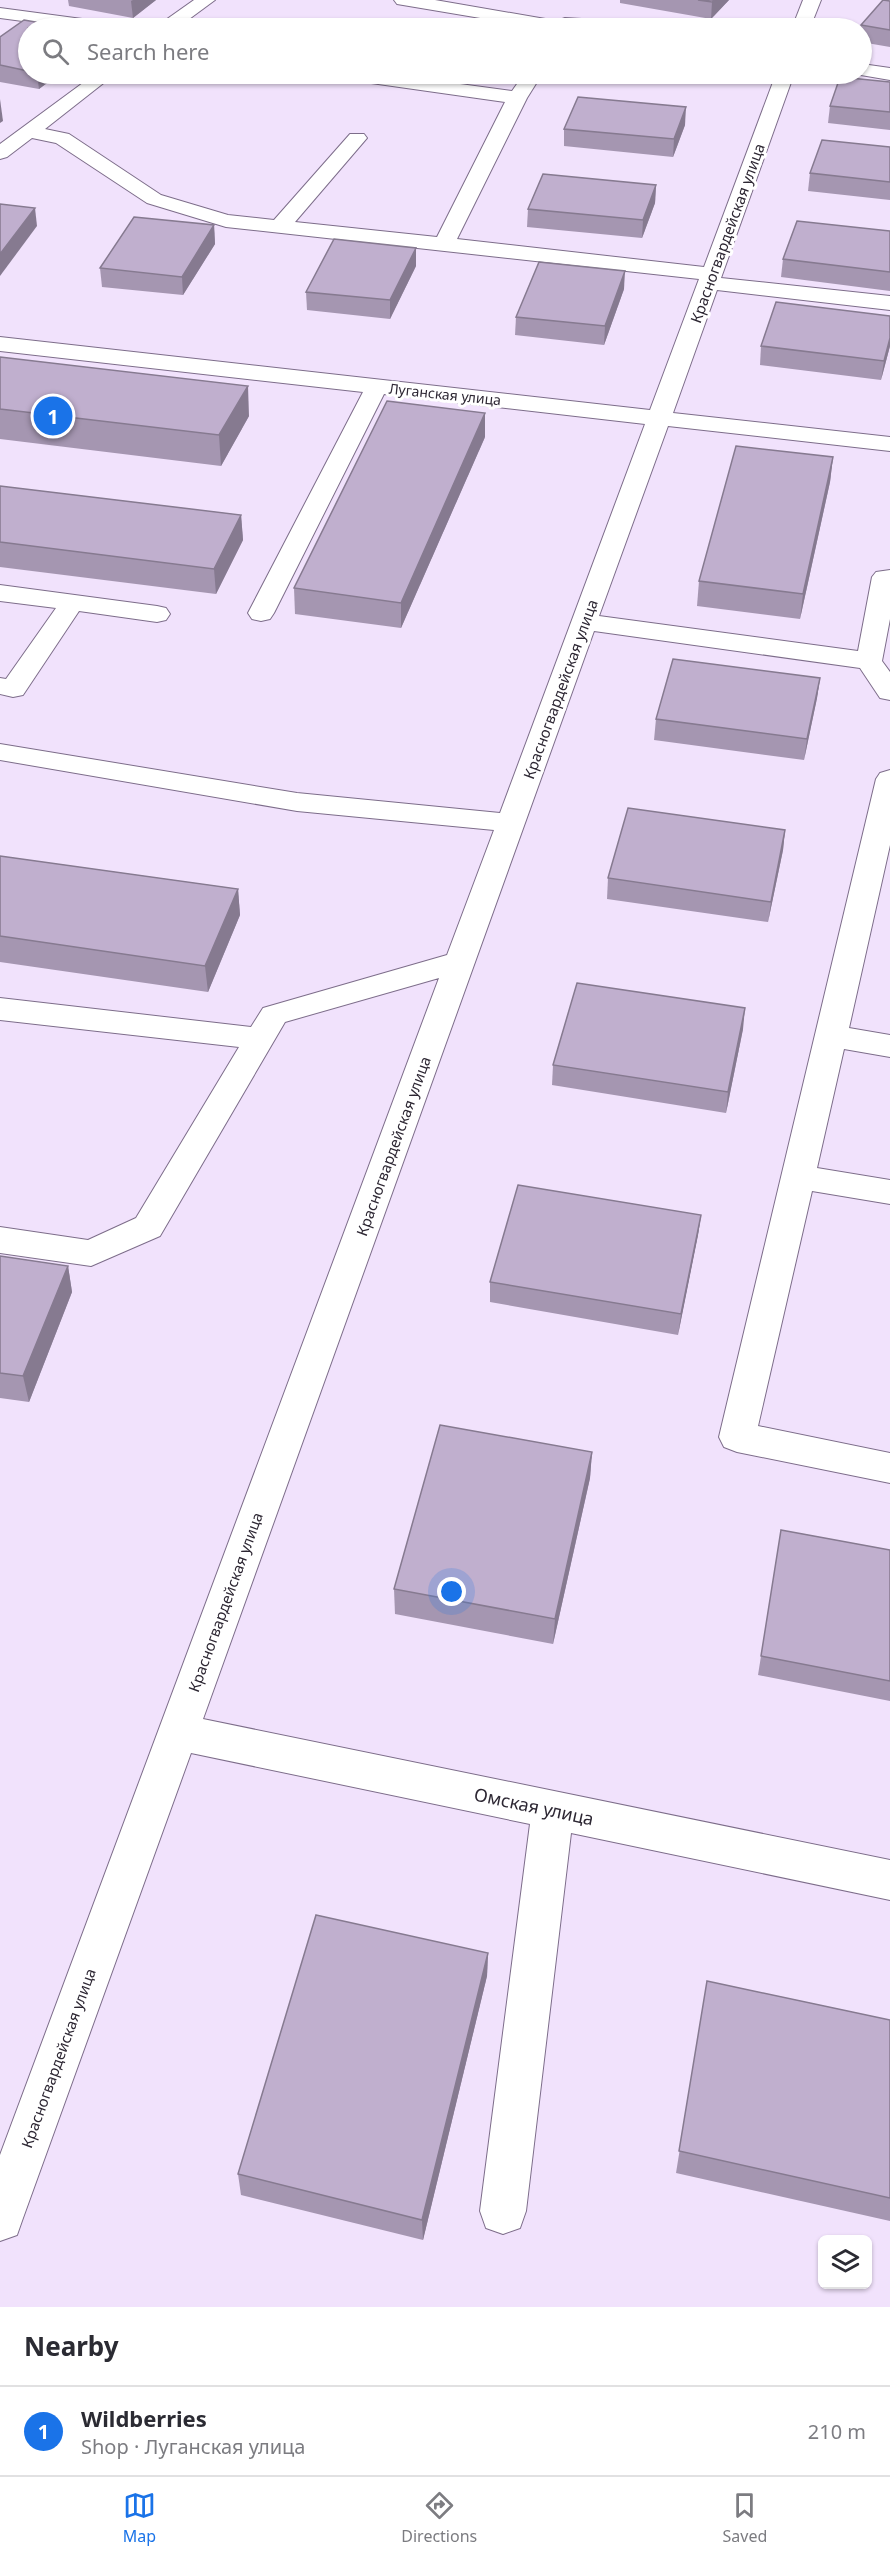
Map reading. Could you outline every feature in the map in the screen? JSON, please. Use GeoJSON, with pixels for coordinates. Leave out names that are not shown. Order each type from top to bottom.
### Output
{"type":"FeatureCollection","features":[{"type":"Feature","properties":{"kind":"street"},"geometry":{"type":"LineString","coordinates":[[180,18],[206,0]]}},
{"type":"Feature","properties":{"kind":"street"},"geometry":{"type":"LineString","coordinates":[[403,0],[505,18]]}},
{"type":"Feature","properties":{"kind":"street"},"geometry":{"type":"LineString","coordinates":[[805,18],[812,0]]}},
{"type":"Feature","properties":{"kind":"street"},"geometry":{"type":"LineString","coordinates":[[0,13],[37,18]]}},
{"type":"Feature","properties":{"kind":"street"},"geometry":{"type":"LineString","coordinates":[[872,72],[890,74]]}},
{"type":"Feature","properties":{"kind":"street"},"geometry":{"type":"LineString","coordinates":[[0,153],[93,84]]}},
{"type":"Feature","properties":{"kind":"street"},"geometry":{"type":"LineString","coordinates":[[420,84],[517,98]]}},
{"type":"Feature","properties":{"kind":"street"},"geometry":{"type":"LineString","coordinates":[[444,244],[517,98],[526,84]]}},
{"type":"Feature","properties":{"kind":"street","name":"Красногвардейская улица"},"geometry":{"type":"LineString","coordinates":[[5,2190],[178,1732],[781,84]]}},
{"type":"Feature","properties":{"kind":"street"},"geometry":{"type":"LineString","coordinates":[[29,132],[62,138],[96,163],[154,199],[226,221],[444,244],[890,303]]}},
{"type":"Feature","properties":{"kind":"street"},"geometry":{"type":"LineString","coordinates":[[279,227],[357,138]]}},
{"type":"Feature","properties":{"kind":"street","name":"Луганская улица"},"geometry":{"type":"LineString","coordinates":[[0,344],[890,444]]}},
{"type":"Feature","properties":{"kind":"street"},"geometry":{"type":"LineString","coordinates":[[261,613],[377,386]]}},
{"type":"Feature","properties":{"kind":"street"},"geometry":{"type":"LineString","coordinates":[[868,661],[885,577],[890,578]]}},
{"type":"Feature","properties":{"kind":"street"},"geometry":{"type":"LineString","coordinates":[[0,593],[157,615]]}},
{"type":"Feature","properties":{"kind":"street"},"geometry":{"type":"LineString","coordinates":[[0,686],[14,689],[72,603]]}},
{"type":"Feature","properties":{"kind":"street"},"geometry":{"type":"LineString","coordinates":[[585,622],[868,661],[890,692]]}},
{"type":"Feature","properties":{"kind":"street"},"geometry":{"type":"LineString","coordinates":[[0,752],[297,802],[512,823]]}},
{"type":"Feature","properties":{"kind":"street"},"geometry":{"type":"LineString","coordinates":[[890,779],[879,886],[831,1036],[737,1437],[890,1468]]}},
{"type":"Feature","properties":{"kind":"street"},"geometry":{"type":"LineString","coordinates":[[0,1240],[91,1253],[148,1227],[273,1015],[461,961]]}},
{"type":"Feature","properties":{"kind":"street"},"geometry":{"type":"LineString","coordinates":[[0,1009],[259,1039]]}},
{"type":"Feature","properties":{"kind":"street"},"geometry":{"type":"LineString","coordinates":[[831,1036],[890,1046]]}},
{"type":"Feature","properties":{"kind":"street"},"geometry":{"type":"LineString","coordinates":[[798,1177],[890,1192]]}},
{"type":"Feature","properties":{"kind":"street","name":"Омская улица"},"geometry":{"type":"LineString","coordinates":[[178,1732],[890,1880]]}},
{"type":"Feature","properties":{"kind":"street"},"geometry":{"type":"LineString","coordinates":[[503,2211],[553,1810]]}},
{"type":"Feature","properties":{"kind":"building"},"geometry":{"type":"Polygon","coordinates":[[[883,0],[890,1],[890,30],[872,27],[872,18],[867,18],[883,0]]]}},
{"type":"Feature","properties":{"kind":"building"},"geometry":{"type":"Polygon","coordinates":[[[18,24],[18,69],[0,65],[0,37],[18,24]]]}},
{"type":"Feature","properties":{"kind":"building"},"geometry":{"type":"Polygon","coordinates":[[[872,80],[890,82],[890,112],[830,106],[838,84],[872,84],[872,80]]]}},
{"type":"Feature","properties":{"kind":"building"},"geometry":{"type":"Polygon","coordinates":[[[578,97],[686,107],[674,139],[564,129],[578,97]]]}},
{"type":"Feature","properties":{"kind":"building"},"geometry":{"type":"Polygon","coordinates":[[[822,140],[890,147],[890,182],[810,173],[822,140]]]}},
{"type":"Feature","properties":{"kind":"building"},"geometry":{"type":"Polygon","coordinates":[[[543,174],[656,185],[643,220],[528,209],[543,174]]]}},
{"type":"Feature","properties":{"kind":"building"},"geometry":{"type":"Polygon","coordinates":[[[0,204],[35,208],[0,254],[0,204]]]}},
{"type":"Feature","properties":{"kind":"building"},"geometry":{"type":"Polygon","coordinates":[[[134,217],[214,225],[182,277],[100,268],[134,217]]]}},
{"type":"Feature","properties":{"kind":"building"},"geometry":{"type":"Polygon","coordinates":[[[797,221],[890,231],[890,272],[783,259],[797,221]]]}},
{"type":"Feature","properties":{"kind":"building"},"geometry":{"type":"Polygon","coordinates":[[[334,239],[416,248],[390,300],[306,292],[334,239]]]}},
{"type":"Feature","properties":{"kind":"building"},"geometry":{"type":"Polygon","coordinates":[[[539,262],[625,271],[605,326],[516,317],[539,262]]]}},
{"type":"Feature","properties":{"kind":"building"},"geometry":{"type":"Polygon","coordinates":[[[776,302],[890,316],[890,338],[884,361],[761,346],[776,302]]]}},
{"type":"Feature","properties":{"kind":"building"},"geometry":{"type":"Polygon","coordinates":[[[0,357],[248,386],[219,435],[0,409],[0,357]]]}},
{"type":"Feature","properties":{"kind":"building"},"geometry":{"type":"Polygon","coordinates":[[[387,401],[485,413],[401,603],[294,588],[387,401]]]}},
{"type":"Feature","properties":{"kind":"building"},"geometry":{"type":"Polygon","coordinates":[[[736,446],[833,457],[803,594],[699,581],[736,446]]]}},
{"type":"Feature","properties":{"kind":"building"},"geometry":{"type":"Polygon","coordinates":[[[0,486],[241,515],[214,569],[0,542],[0,486]]]}},
{"type":"Feature","properties":{"kind":"building"},"geometry":{"type":"Polygon","coordinates":[[[673,659],[820,678],[807,739],[656,719],[673,659]]]}},
{"type":"Feature","properties":{"kind":"building"},"geometry":{"type":"Polygon","coordinates":[[[628,808],[785,830],[771,902],[608,878],[628,808]]]}},
{"type":"Feature","properties":{"kind":"building"},"geometry":{"type":"Polygon","coordinates":[[[0,856],[238,889],[205,966],[0,936],[0,856]]]}},
{"type":"Feature","properties":{"kind":"building"},"geometry":{"type":"Polygon","coordinates":[[[577,983],[745,1008],[728,1092],[553,1065],[577,983]]]}},
{"type":"Feature","properties":{"kind":"building"},"geometry":{"type":"Polygon","coordinates":[[[518,1185],[701,1215],[681,1314],[490,1282],[518,1185]]]}},
{"type":"Feature","properties":{"kind":"building"},"geometry":{"type":"Polygon","coordinates":[[[0,1256],[68,1266],[23,1376],[0,1373],[0,1256]]]}},
{"type":"Feature","properties":{"kind":"building"},"geometry":{"type":"Polygon","coordinates":[[[440,1425],[592,1452],[555,1619],[394,1589],[440,1425]]]}},
{"type":"Feature","properties":{"kind":"building"},"geometry":{"type":"Polygon","coordinates":[[[781,1530],[890,1550],[890,1681],[761,1656],[781,1530]]]}},
{"type":"Feature","properties":{"kind":"building"},"geometry":{"type":"Polygon","coordinates":[[[316,1915],[488,1953],[422,2220],[238,2174],[316,1915]]]}},
{"type":"Feature","properties":{"kind":"building"},"geometry":{"type":"Polygon","coordinates":[[[707,1981],[890,2020],[890,2198],[679,2151],[707,1981]]]}},
{"type":"Feature","properties":{"kind":"place","name":"Wildberries"},"geometry":{"type":"Point","coordinates":[53,416]}}]}
